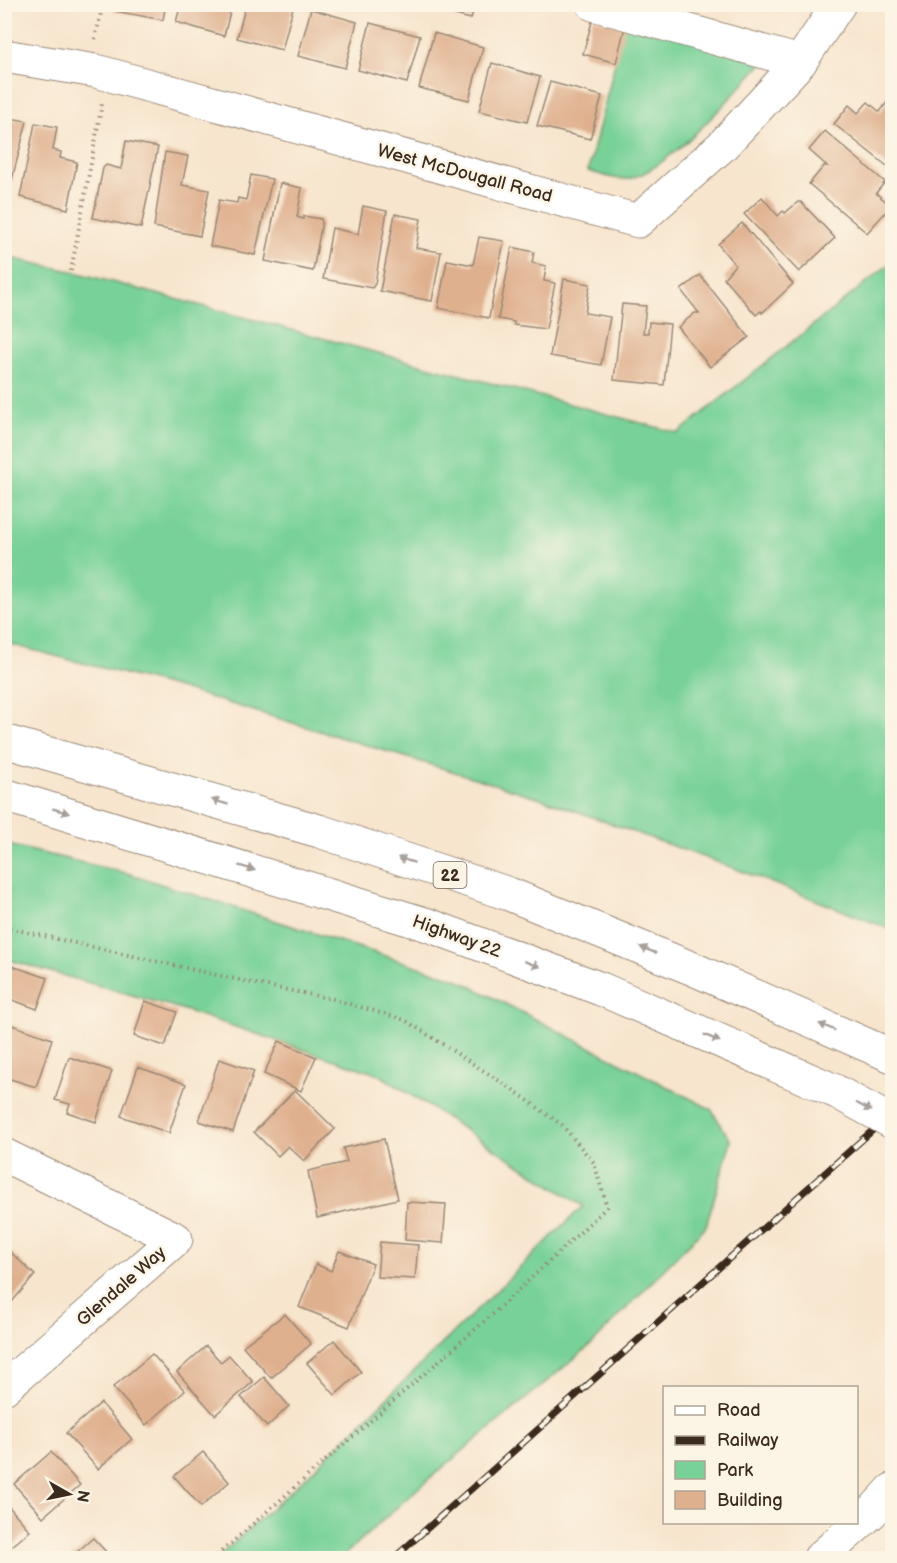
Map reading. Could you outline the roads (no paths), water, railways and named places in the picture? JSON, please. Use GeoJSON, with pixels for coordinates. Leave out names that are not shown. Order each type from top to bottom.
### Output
{"type":"FeatureCollection","features":[{"type":"Feature","properties":{"kind":"main road"},"geometry":{"type":"LineString","coordinates":[[593,4],[800,62]]}},
{"type":"Feature","properties":{"kind":"main road","name":"West McDougall Road"},"geometry":{"type":"LineString","coordinates":[[4,56],[96,71],[638,221],[722,146],[800,62],[839,4]]}},
{"type":"Feature","properties":{"kind":"main road","name":"22"},"geometry":{"type":"LineString","coordinates":[[4,741],[297,825],[509,894],[691,968],[887,1053]]}},
{"type":"Feature","properties":{"kind":"main road","name":"Highway 22"},"geometry":{"type":"LineString","coordinates":[[4,795],[428,925],[601,989],[835,1091],[892,1122]]}},
{"type":"Feature","properties":{"kind":"main road","name":"Glendale Way"},"geometry":{"type":"LineString","coordinates":[[4,1155],[176,1239],[4,1388]]}},
{"type":"Feature","properties":{"kind":"main road"},"geometry":{"type":"LineString","coordinates":[[820,1558],[871,1513],[892,1490]]}},
{"type":"Feature","properties":{"kind":"railway"},"geometry":{"type":"LineString","coordinates":[[394,1558],[892,1113]]}}]}
